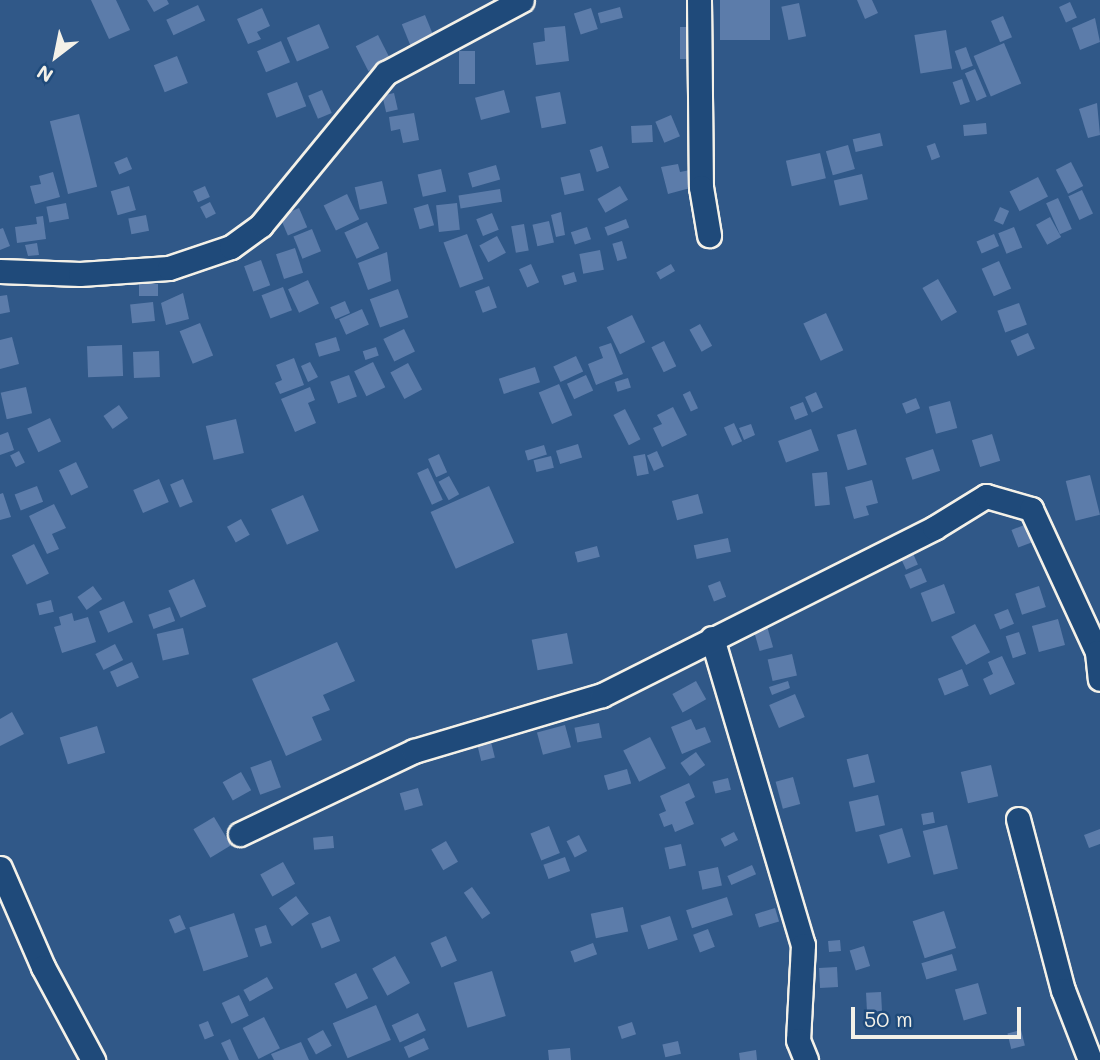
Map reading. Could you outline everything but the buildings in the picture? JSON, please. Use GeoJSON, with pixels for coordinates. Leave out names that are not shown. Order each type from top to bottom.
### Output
{"type":"FeatureCollection","features":[{"type":"Feature","properties":{"kind":"street"},"geometry":{"type":"LineString","coordinates":[[0,271],[80,274],[169,268],[232,247],[261,225],[386,74],[522,0]]}},
{"type":"Feature","properties":{"kind":"street"},"geometry":{"type":"LineString","coordinates":[[699,0],[701,187],[709,235]]}},
{"type":"Feature","properties":{"kind":"street"},"geometry":{"type":"LineString","coordinates":[[240,834],[414,751],[602,695],[934,528],[986,496],[1031,509],[1097,652],[1100,680]]}},
{"type":"Feature","properties":{"kind":"street"},"geometry":{"type":"LineString","coordinates":[[712,638],[803,945],[799,1040],[806,1060]]}},
{"type":"Feature","properties":{"kind":"street"},"geometry":{"type":"LineString","coordinates":[[1018,819],[1063,990],[1090,1060]]}},
{"type":"Feature","properties":{"kind":"street"},"geometry":{"type":"LineString","coordinates":[[0,868],[43,967],[93,1060]]}}]}
